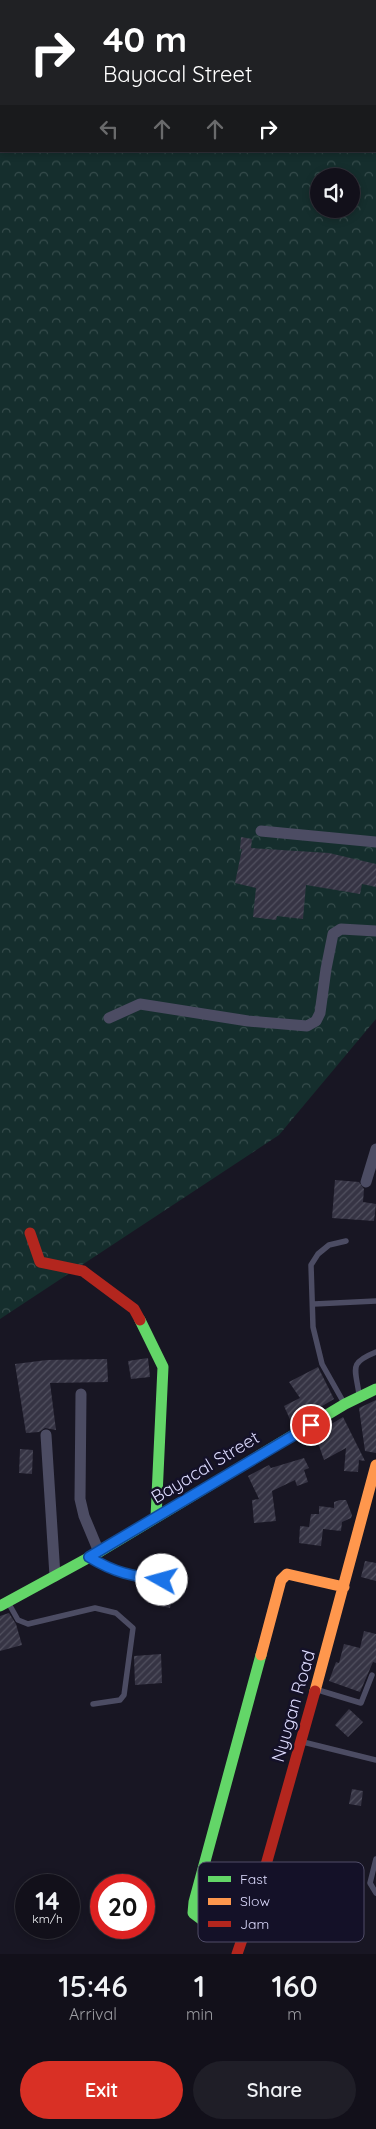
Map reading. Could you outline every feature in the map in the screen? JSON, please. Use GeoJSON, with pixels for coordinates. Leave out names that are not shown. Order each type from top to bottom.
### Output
{"type":"FeatureCollection","features":[{"type":"Feature","properties":{"kind":"main road"},"geometry":{"type":"LineString","coordinates":[[30,1234],[40,1262],[83,1271],[134,1310],[153,1343],[163,1367],[156,1517]]}},
{"type":"Feature","properties":{"kind":"main road","name":"Bayacal Street"},"geometry":{"type":"LineString","coordinates":[[4,1604],[94,1554],[376,1388]]}},
{"type":"Feature","properties":{"kind":"main road","name":"Nyugan Road"},"geometry":{"type":"LineString","coordinates":[[267,1862],[316,1689],[376,1465]]}},
{"type":"Feature","properties":{"kind":"main road"},"geometry":{"type":"LineString","coordinates":[[205,1862],[281,1580],[287,1574],[344,1587]]}},
{"type":"Feature","properties":{"kind":"main road"},"geometry":{"type":"LineString","coordinates":[[198,1887],[193,1913],[198,1917]]}},
{"type":"Feature","properties":{"kind":"main road","name":"Nyugan Road"},"geometry":{"type":"LineString","coordinates":[[237,1954],[242,1942]]}},
{"type":"Feature","properties":{"kind":"street"},"geometry":{"type":"LineString","coordinates":[[261,831],[376,842]]}},
{"type":"Feature","properties":{"kind":"street"},"geometry":{"type":"LineString","coordinates":[[109,1018],[140,1004],[248,1020],[307,1026],[316,1021],[320,1013],[333,934],[341,929],[376,931]]}},
{"type":"Feature","properties":{"kind":"street"},"geometry":{"type":"LineString","coordinates":[[366,1182],[376,1149]]}},
{"type":"Feature","properties":{"kind":"street"},"geometry":{"type":"LineString","coordinates":[[81,1394],[80,1498],[94,1554]]}},
{"type":"Feature","properties":{"kind":"street"},"geometry":{"type":"LineString","coordinates":[[46,1435],[55,1576]]}},
{"type":"Feature","properties":{"kind":"lane"},"geometry":{"type":"LineString","coordinates":[[346,1241],[329,1245],[318,1254],[311,1265],[314,1304],[313,1328],[322,1364],[346,1404]]}},
{"type":"Feature","properties":{"kind":"lane"},"geometry":{"type":"LineString","coordinates":[[314,1304],[376,1301]]}},
{"type":"Feature","properties":{"kind":"lane"},"geometry":{"type":"LineString","coordinates":[[360,1398],[356,1364],[359,1359],[376,1352]]}},
{"type":"Feature","properties":{"kind":"lane"},"geometry":{"type":"LineString","coordinates":[[94,1554],[112,1571],[131,1576],[162,1580]]}},
{"type":"Feature","properties":{"kind":"lane"},"geometry":{"type":"LineString","coordinates":[[4,1604],[18,1620],[28,1624],[95,1608],[116,1613],[133,1628],[124,1695],[120,1700],[93,1704]]}},
{"type":"Feature","properties":{"kind":"lane"},"geometry":{"type":"LineString","coordinates":[[316,1689],[361,1703],[372,1675]]}},
{"type":"Feature","properties":{"kind":"lane"},"geometry":{"type":"LineString","coordinates":[[301,1742],[376,1760]]}},
{"type":"Feature","properties":{"kind":"lane"},"geometry":{"type":"LineString","coordinates":[[376,1860],[370,1883],[373,1891],[376,1893]]}},
{"type":"Feature","properties":{"kind":"green space"},"geometry":{"type":"Polygon","coordinates":[[[0,152],[376,152],[376,1019],[279,1135],[0,1319],[0,152]]]}},
{"type":"Feature","properties":{"kind":"building"},"geometry":{"type":"Polygon","coordinates":[[[241,837],[252,839],[251,848],[329,853],[376,864],[376,887],[362,884],[360,894],[306,885],[303,919],[277,916],[276,920],[253,917],[256,888],[235,883],[242,849],[240,849],[241,837]]]}},
{"type":"Feature","properties":{"kind":"building"},"geometry":{"type":"Polygon","coordinates":[[[335,1180],[359,1182],[364,1189],[363,1202],[376,1204],[374,1221],[332,1218],[335,1180]]]}},
{"type":"Feature","properties":{"kind":"building"},"geometry":{"type":"Polygon","coordinates":[[[148,1358],[150,1377],[131,1379],[128,1361],[148,1358]]]}},
{"type":"Feature","properties":{"kind":"building"},"geometry":{"type":"Polygon","coordinates":[[[107,1359],[108,1382],[50,1383],[56,1430],[45,1428],[39,1432],[26,1433],[15,1364],[47,1360],[107,1359]]]}},
{"type":"Feature","properties":{"kind":"building"},"geometry":{"type":"Polygon","coordinates":[[[318,1367],[334,1399],[292,1424],[284,1406],[300,1398],[289,1382],[318,1367]]]}},
{"type":"Feature","properties":{"kind":"building"},"geometry":{"type":"Polygon","coordinates":[[[376,1400],[376,1453],[365,1451],[359,1408],[376,1400]]]}},
{"type":"Feature","properties":{"kind":"building"},"geometry":{"type":"Polygon","coordinates":[[[343,1417],[365,1461],[359,1460],[358,1472],[344,1471],[346,1448],[324,1460],[315,1434],[343,1417]]]}},
{"type":"Feature","properties":{"kind":"building"},"geometry":{"type":"Polygon","coordinates":[[[20,1449],[33,1450],[32,1474],[19,1473],[20,1449]]]}},
{"type":"Feature","properties":{"kind":"building"},"geometry":{"type":"Polygon","coordinates":[[[304,1458],[309,1468],[304,1470],[308,1482],[297,1486],[295,1480],[272,1491],[276,1521],[254,1523],[252,1500],[259,1499],[248,1476],[269,1465],[271,1468],[304,1458]]]}},
{"type":"Feature","properties":{"kind":"building"},"geometry":{"type":"Polygon","coordinates":[[[346,1500],[352,1515],[351,1518],[342,1522],[341,1531],[323,1529],[321,1546],[299,1543],[300,1526],[309,1527],[311,1514],[319,1514],[319,1506],[334,1508],[334,1502],[346,1500]]]}},
{"type":"Feature","properties":{"kind":"building"},"geometry":{"type":"Polygon","coordinates":[[[365,1561],[376,1563],[376,1581],[361,1577],[365,1561]]]}},
{"type":"Feature","properties":{"kind":"building"},"geometry":{"type":"Polygon","coordinates":[[[155,1586],[173,1589],[170,1608],[151,1604],[155,1586]]]}},
{"type":"Feature","properties":{"kind":"building"},"geometry":{"type":"Polygon","coordinates":[[[9,1613],[16,1624],[22,1645],[0,1651],[0,1616],[9,1613]]]}},
{"type":"Feature","properties":{"kind":"building"},"geometry":{"type":"Polygon","coordinates":[[[364,1631],[376,1634],[376,1663],[373,1662],[360,1692],[329,1681],[336,1662],[339,1663],[344,1644],[360,1648],[364,1631]]]}},
{"type":"Feature","properties":{"kind":"building"},"geometry":{"type":"Polygon","coordinates":[[[161,1654],[162,1683],[135,1685],[134,1656],[161,1654]]]}},
{"type":"Feature","properties":{"kind":"building"},"geometry":{"type":"Polygon","coordinates":[[[349,1709],[363,1722],[348,1737],[335,1725],[349,1709]]]}},
{"type":"Feature","properties":{"kind":"building"},"geometry":{"type":"Polygon","coordinates":[[[352,1789],[363,1791],[361,1806],[349,1804],[352,1789]]]}},
{"type":"Feature","properties":{"kind":"traffic: fast"},"geometry":{"type":"LineString","coordinates":[[140,1320],[163,1367],[156,1517]]}},
{"type":"Feature","properties":{"kind":"traffic: fast"},"geometry":{"type":"LineString","coordinates":[[0,1606],[99,1552],[345,1404],[376,1389]]}},
{"type":"Feature","properties":{"kind":"traffic: fast"},"geometry":{"type":"LineString","coordinates":[[205,1862],[261,1655]]}},
{"type":"Feature","properties":{"kind":"traffic: fast"},"geometry":{"type":"LineString","coordinates":[[198,1887],[193,1913],[198,1917]]}},
{"type":"Feature","properties":{"kind":"traffic: slow"},"geometry":{"type":"LineString","coordinates":[[315,1691],[376,1465]]}},
{"type":"Feature","properties":{"kind":"traffic: slow"},"geometry":{"type":"LineString","coordinates":[[261,1655],[281,1580],[287,1574],[344,1587]]}},
{"type":"Feature","properties":{"kind":"traffic: jam"},"geometry":{"type":"LineString","coordinates":[[30,1233],[40,1262],[83,1271],[134,1309],[140,1320]]}},
{"type":"Feature","properties":{"kind":"traffic: jam"},"geometry":{"type":"LineString","coordinates":[[267,1862],[315,1691]]}},
{"type":"Feature","properties":{"kind":"traffic: jam"},"geometry":{"type":"LineString","coordinates":[[237,1954],[241,1942]]}},
{"type":"Feature","properties":{"kind":"route"},"geometry":{"type":"LineString","coordinates":[[162,1580],[131,1576],[112,1571],[89,1557],[311,1425]]}}]}
